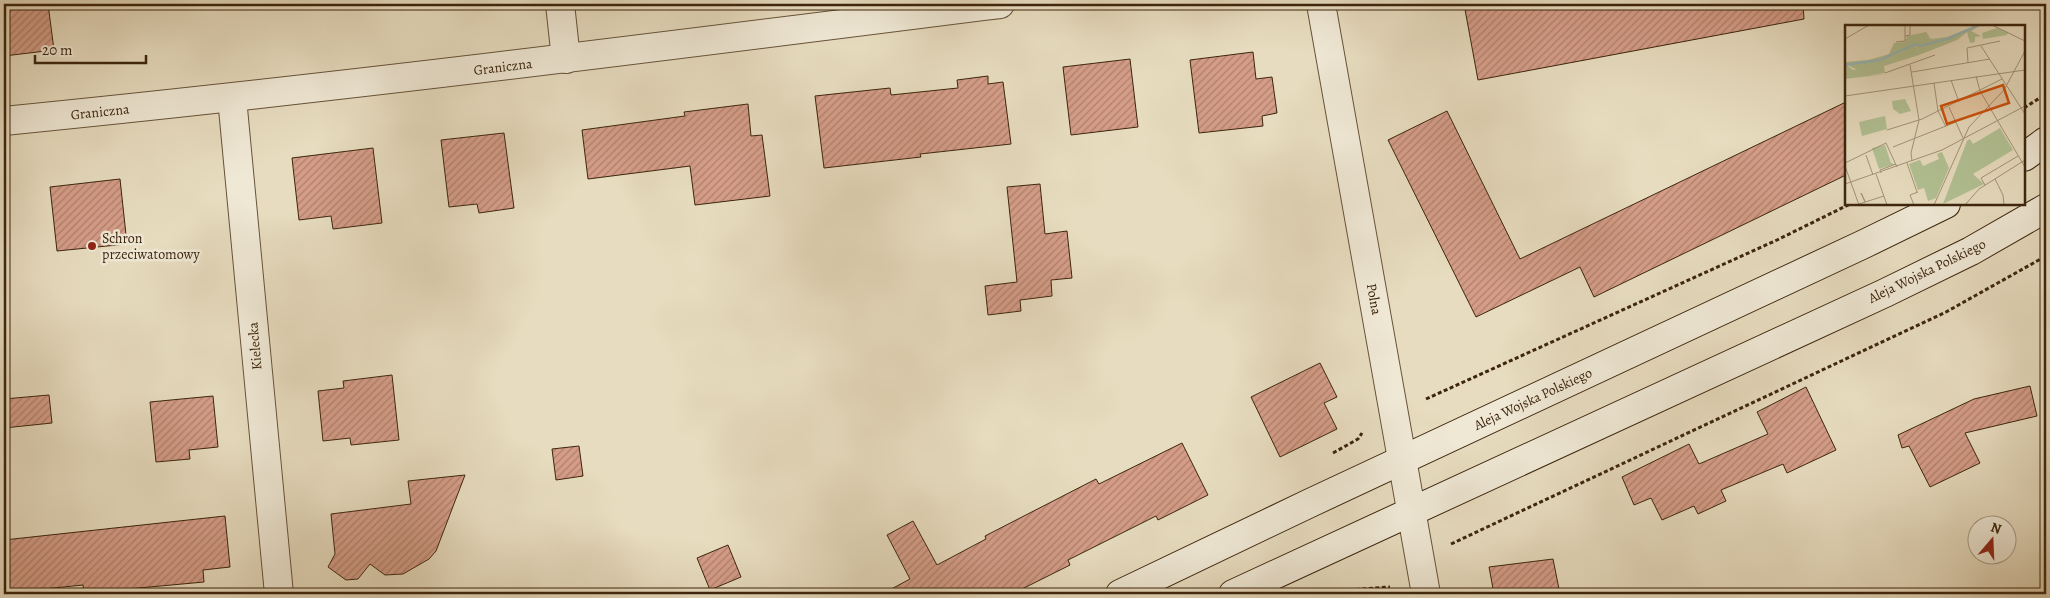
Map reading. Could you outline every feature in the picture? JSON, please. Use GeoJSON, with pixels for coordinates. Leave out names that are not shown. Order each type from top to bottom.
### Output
{"type":"FeatureCollection","features":[{"type":"Feature","properties":{"kind":"street"},"geometry":{"type":"LineString","coordinates":[[560,4],[566,59]]}},
{"type":"Feature","properties":{"kind":"street","name":"Graniczna"},"geometry":{"type":"LineString","coordinates":[[4,121],[232,98],[566,59],[1000,4]]}},
{"type":"Feature","properties":{"kind":"street","name":"Polna"},"geometry":{"type":"LineString","coordinates":[[1321,4],[1426,594]]}},
{"type":"Feature","properties":{"kind":"street","name":"Kielecka"},"geometry":{"type":"LineString","coordinates":[[232,98],[279,594]]}},
{"type":"Feature","properties":{"kind":"street"},"geometry":{"type":"LineString","coordinates":[[2025,156],[2046,141]]}},
{"type":"Feature","properties":{"kind":"street","name":"Aleja Wojska Polskiego"},"geometry":{"type":"LineString","coordinates":[[1120,594],[1944,205]]}},
{"type":"Feature","properties":{"kind":"street","name":"Aleja Wojska Polskiego"},"geometry":{"type":"LineString","coordinates":[[1233,594],[1885,293],[1971,251],[2046,208]]}},
{"type":"Feature","properties":{"kind":"path"},"geometry":{"type":"LineString","coordinates":[[2025,107],[2046,94]]}},
{"type":"Feature","properties":{"kind":"path"},"geometry":{"type":"LineString","coordinates":[[1421,401],[1777,240],[1848,205]]}},
{"type":"Feature","properties":{"kind":"path"},"geometry":{"type":"LineString","coordinates":[[1449,546],[1946,312],[2046,256]]}},
{"type":"Feature","properties":{"kind":"path"},"geometry":{"type":"LineString","coordinates":[[1327,456],[1358,440],[1364,431]]}},
{"type":"Feature","properties":{"kind":"path"},"geometry":{"type":"LineString","coordinates":[[1337,594],[1350,590],[1393,587]]}},
{"type":"Feature","properties":{"kind":"building"},"geometry":{"type":"Polygon","coordinates":[[[4,4],[48,4],[54,50],[4,56],[4,4]]]}},
{"type":"Feature","properties":{"kind":"building"},"geometry":{"type":"Polygon","coordinates":[[[1464,4],[1803,4],[1804,19],[1478,80],[1464,4]]]}},
{"type":"Feature","properties":{"kind":"building"},"geometry":{"type":"Polygon","coordinates":[[[1253,52],[1256,79],[1272,77],[1277,113],[1262,116],[1263,126],[1199,133],[1190,60],[1253,52]]]}},
{"type":"Feature","properties":{"kind":"building"},"geometry":{"type":"Polygon","coordinates":[[[1130,59],[1138,127],[1071,135],[1063,67],[1130,59]]]}},
{"type":"Feature","properties":{"kind":"building"},"geometry":{"type":"Polygon","coordinates":[[[988,76],[988,84],[1003,82],[1011,144],[920,154],[921,157],[824,168],[815,96],[890,88],[891,95],[958,88],[957,80],[988,76]]]}},
{"type":"Feature","properties":{"kind":"building"},"geometry":{"type":"Polygon","coordinates":[[[1845,102],[1845,175],[1594,297],[1580,267],[1476,317],[1388,140],[1447,111],[1520,259],[1845,102]]]}},
{"type":"Feature","properties":{"kind":"building"},"geometry":{"type":"Polygon","coordinates":[[[748,104],[751,136],[762,135],[770,196],[695,205],[690,166],[588,179],[582,130],[685,116],[684,112],[748,104]]]}},
{"type":"Feature","properties":{"kind":"building"},"geometry":{"type":"Polygon","coordinates":[[[504,133],[514,208],[479,213],[477,204],[449,207],[441,140],[504,133]]]}},
{"type":"Feature","properties":{"kind":"building"},"geometry":{"type":"Polygon","coordinates":[[[373,148],[382,223],[333,229],[331,216],[299,220],[292,158],[373,148]]]}},
{"type":"Feature","properties":{"kind":"building"},"geometry":{"type":"Polygon","coordinates":[[[120,179],[127,244],[57,251],[50,187],[120,179]]]}},
{"type":"Feature","properties":{"kind":"building"},"geometry":{"type":"Polygon","coordinates":[[[1040,184],[1045,234],[1067,231],[1072,278],[1051,280],[1052,296],[1020,300],[1021,311],[988,315],[985,286],[1017,282],[1007,187],[1040,184]]]}},
{"type":"Feature","properties":{"kind":"building"},"geometry":{"type":"Polygon","coordinates":[[[1320,363],[1337,397],[1324,403],[1337,429],[1280,457],[1251,397],[1320,363]]]}},
{"type":"Feature","properties":{"kind":"building"},"geometry":{"type":"Polygon","coordinates":[[[392,375],[399,440],[351,445],[350,438],[323,441],[318,391],[344,388],[343,381],[392,375]]]}},
{"type":"Feature","properties":{"kind":"building"},"geometry":{"type":"Polygon","coordinates":[[[2030,386],[2037,416],[1965,433],[1980,463],[1930,487],[1909,446],[1902,448],[1898,435],[1974,399],[2030,386]]]}},
{"type":"Feature","properties":{"kind":"building"},"geometry":{"type":"Polygon","coordinates":[[[1806,387],[1836,450],[1787,473],[1783,464],[1721,490],[1726,501],[1698,514],[1694,506],[1662,520],[1651,498],[1634,505],[1622,477],[1689,444],[1699,464],[1768,434],[1757,412],[1806,387]]]}},
{"type":"Feature","properties":{"kind":"building"},"geometry":{"type":"Polygon","coordinates":[[[49,395],[52,423],[4,428],[4,399],[49,395]]]}},
{"type":"Feature","properties":{"kind":"building"},"geometry":{"type":"Polygon","coordinates":[[[213,396],[218,447],[189,450],[190,459],[156,462],[150,402],[213,396]]]}},
{"type":"Feature","properties":{"kind":"building"},"geometry":{"type":"Polygon","coordinates":[[[1182,443],[1208,495],[1158,520],[1156,516],[1068,560],[1070,565],[1012,594],[882,594],[910,579],[887,535],[913,521],[937,565],[986,539],[985,536],[1096,479],[1099,484],[1182,443]]]}},
{"type":"Feature","properties":{"kind":"building"},"geometry":{"type":"Polygon","coordinates":[[[579,446],[583,476],[556,480],[552,449],[579,446]]]}},
{"type":"Feature","properties":{"kind":"building"},"geometry":{"type":"Polygon","coordinates":[[[465,475],[436,551],[429,559],[403,574],[385,575],[370,564],[358,579],[346,580],[328,567],[335,554],[331,514],[411,504],[408,481],[465,475]]]}},
{"type":"Feature","properties":{"kind":"building"},"geometry":{"type":"Polygon","coordinates":[[[225,516],[230,567],[203,570],[204,582],[84,593],[83,585],[4,593],[4,540],[225,516]]]}},
{"type":"Feature","properties":{"kind":"building"},"geometry":{"type":"Polygon","coordinates":[[[728,545],[741,577],[710,590],[697,558],[728,545]]]}},
{"type":"Feature","properties":{"kind":"building"},"geometry":{"type":"Polygon","coordinates":[[[1553,559],[1560,594],[1494,594],[1489,567],[1553,559]]]}},
{"type":"Feature","properties":{"kind":"place","name":"Schron przeciwatomowy"},"geometry":{"type":"Point","coordinates":[92,246]}}]}
